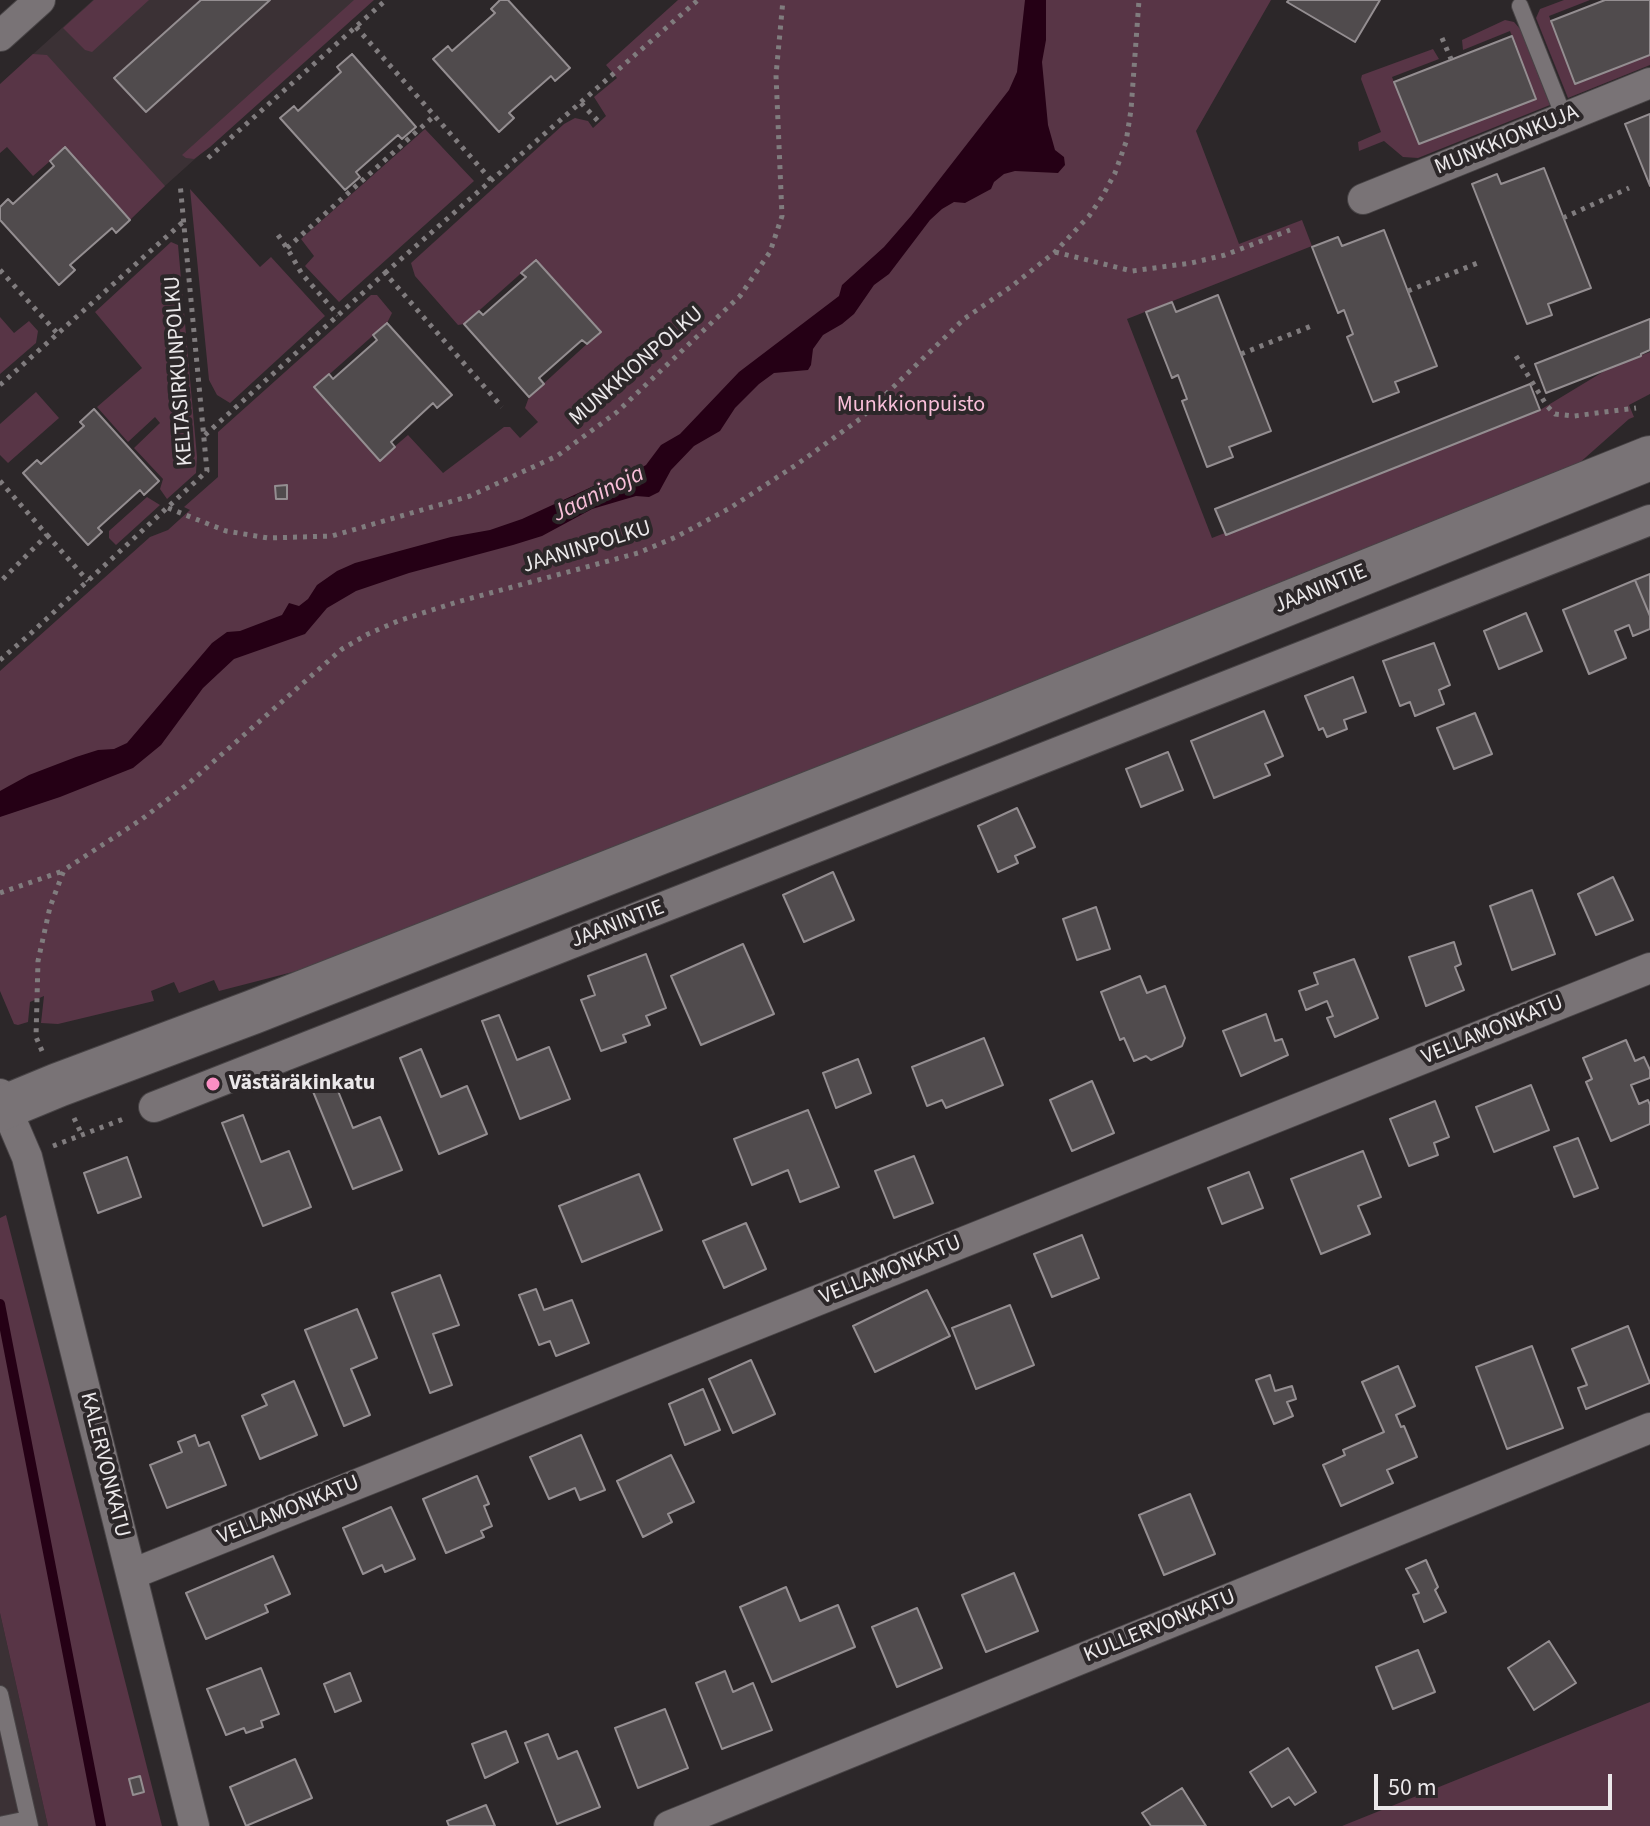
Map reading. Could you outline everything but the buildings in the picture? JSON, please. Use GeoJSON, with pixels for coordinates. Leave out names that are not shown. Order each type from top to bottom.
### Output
{"type":"FeatureCollection","features":[{"type":"Feature","properties":{"kind":"main road","name":"JAANINTIE"},"geometry":{"type":"LineString","coordinates":[[2,1103],[253,1012],[992,722],[1650,458]]}},
{"type":"Feature","properties":{"kind":"street"},"geometry":{"type":"LineString","coordinates":[[0,36],[40,0]]}},
{"type":"Feature","properties":{"kind":"street","name":"MUNKKIONKUJA"},"geometry":{"type":"LineString","coordinates":[[1363,199],[1650,83]]}},
{"type":"Feature","properties":{"kind":"street","name":"JAANINTIE"},"geometry":{"type":"LineString","coordinates":[[154,1107],[1650,520]]}},
{"type":"Feature","properties":{"kind":"street"},"geometry":{"type":"LineString","coordinates":[[992,722],[1013,770]]}},
{"type":"Feature","properties":{"kind":"street","name":"VELLAMONKATU"},"geometry":{"type":"LineString","coordinates":[[132,1574],[1650,968]]}},
{"type":"Feature","properties":{"kind":"street"},"geometry":{"type":"LineString","coordinates":[[253,1012],[271,1061]]}},
{"type":"Feature","properties":{"kind":"street","name":"KALERVONKATU"},"geometry":{"type":"LineString","coordinates":[[2,1103],[27,1157],[194,1826]]}},
{"type":"Feature","properties":{"kind":"street","name":"KULLERVONKATU"},"geometry":{"type":"LineString","coordinates":[[669,1826],[1650,1428]]}},
{"type":"Feature","properties":{"kind":"lane"},"geometry":{"type":"LineString","coordinates":[[1520,6],[1564,117]]}},
{"type":"Feature","properties":{"kind":"lane"},"geometry":{"type":"LineString","coordinates":[[0,1694],[29,1822],[0,1825]]}},
{"type":"Feature","properties":{"kind":"path"},"geometry":{"type":"LineString","coordinates":[[208,158],[386,0]]}},
{"type":"Feature","properties":{"kind":"path"},"geometry":{"type":"LineString","coordinates":[[205,435],[698,0]]}},
{"type":"Feature","properties":{"kind":"path","name":"MUNKKIONPOLKU"},"geometry":{"type":"LineString","coordinates":[[168,508],[226,531],[268,538],[332,536],[470,496],[557,456],[617,412],[740,296],[770,252],[782,216],[776,75],[783,0]]}},
{"type":"Feature","properties":{"kind":"path","name":"JAANINPOLKU"},"geometry":{"type":"LineString","coordinates":[[0,893],[64,870],[142,819],[188,784],[342,649],[368,634],[457,602],[638,553],[676,537],[730,508],[860,419],[964,319],[1055,252],[1089,216],[1102,197],[1126,142],[1139,0]]}},
{"type":"Feature","properties":{"kind":"path"},"geometry":{"type":"LineString","coordinates":[[356,27],[492,181]]}},
{"type":"Feature","properties":{"kind":"path"},"geometry":{"type":"LineString","coordinates":[[1442,38],[1451,59]]}},
{"type":"Feature","properties":{"kind":"path"},"geometry":{"type":"LineString","coordinates":[[581,103],[599,122]]}},
{"type":"Feature","properties":{"kind":"path"},"geometry":{"type":"LineString","coordinates":[[287,248],[434,116]]}},
{"type":"Feature","properties":{"kind":"path","name":"KELTASIRKUNPOLKU"},"geometry":{"type":"LineString","coordinates":[[0,660],[207,471],[180,183]]}},
{"type":"Feature","properties":{"kind":"path"},"geometry":{"type":"LineString","coordinates":[[1563,218],[1629,188]]}},
{"type":"Feature","properties":{"kind":"path"},"geometry":{"type":"LineString","coordinates":[[0,385],[184,221]]}},
{"type":"Feature","properties":{"kind":"path"},"geometry":{"type":"LineString","coordinates":[[1055,252],[1132,271],[1225,255],[1290,230]]}},
{"type":"Feature","properties":{"kind":"path"},"geometry":{"type":"LineString","coordinates":[[278,235],[302,274],[338,315]]}},
{"type":"Feature","properties":{"kind":"path"},"geometry":{"type":"LineString","coordinates":[[1408,291],[1480,262]]}},
{"type":"Feature","properties":{"kind":"path"},"geometry":{"type":"LineString","coordinates":[[0,270],[57,333]]}},
{"type":"Feature","properties":{"kind":"path"},"geometry":{"type":"LineString","coordinates":[[385,273],[502,407]]}},
{"type":"Feature","properties":{"kind":"path"},"geometry":{"type":"LineString","coordinates":[[1241,354],[1314,325]]}},
{"type":"Feature","properties":{"kind":"path"},"geometry":{"type":"LineString","coordinates":[[1516,356],[1555,414],[1574,416],[1636,408]]}},
{"type":"Feature","properties":{"kind":"path"},"geometry":{"type":"LineString","coordinates":[[0,481],[88,581]]}},
{"type":"Feature","properties":{"kind":"path"},"geometry":{"type":"LineString","coordinates":[[1,581],[47,535]]}},
{"type":"Feature","properties":{"kind":"path"},"geometry":{"type":"LineString","coordinates":[[36,1037],[38,961],[50,907],[64,870]]}},
{"type":"Feature","properties":{"kind":"path"},"geometry":{"type":"LineString","coordinates":[[27,1157],[154,1107]]}},
{"type":"Feature","properties":{"kind":"shaded area"},"geometry":{"type":"Polygon","coordinates":[[[93,0],[372,0],[147,202],[22,64],[93,0]]]}},
{"type":"Feature","properties":{"kind":"shaded area"},"geometry":{"type":"Polygon","coordinates":[[[0,1613],[48,1826],[0,1826],[0,1613]]]}},
{"type":"Feature","properties":{"kind":"green space"},"geometry":{"type":"Polygon","coordinates":[[[94,0],[149,0],[92,52],[85,50],[63,28],[94,0]]]}},
{"type":"Feature","properties":{"kind":"green space"},"geometry":{"type":"Polygon","coordinates":[[[354,0],[374,0],[210,147],[194,159],[182,155],[354,0]]]}},
{"type":"Feature","properties":{"kind":"green space","name":"Munkkionpuisto"},"geometry":{"type":"Polygon","coordinates":[[[678,0],[1271,0],[1196,131],[1239,244],[1302,220],[1312,246],[1127,319],[1212,538],[1540,410],[1611,367],[1650,352],[1650,394],[1629,405],[1634,417],[1568,473],[316,966],[219,991],[214,980],[179,993],[174,982],[151,991],[154,1001],[58,1024],[41,1023],[44,996],[30,1002],[28,1022],[14,1024],[0,991],[0,671],[150,537],[168,530],[190,510],[184,507],[218,477],[218,432],[371,295],[377,295],[392,313],[387,323],[314,388],[379,460],[408,435],[443,473],[504,427],[510,427],[520,438],[538,422],[525,408],[529,397],[601,331],[536,260],[464,324],[458,325],[415,276],[411,263],[564,124],[575,118],[588,121],[593,128],[606,116],[594,97],[617,78],[606,65],[678,0]]]}},
{"type":"Feature","properties":{"kind":"green space"},"geometry":{"type":"Polygon","coordinates":[[[1564,0],[1590,0],[1549,16],[1575,84],[1650,55],[1650,65],[1568,98],[1536,18],[1540,9],[1564,0]]]}},
{"type":"Feature","properties":{"kind":"green space"},"geometry":{"type":"Polygon","coordinates":[[[1505,20],[1514,22],[1521,30],[1550,105],[1418,158],[1403,157],[1384,141],[1359,151],[1358,142],[1381,132],[1362,75],[1433,49],[1439,59],[1392,77],[1419,144],[1536,99],[1510,31],[1463,50],[1462,40],[1505,20]]]}},
{"type":"Feature","properties":{"kind":"green space"},"geometry":{"type":"Polygon","coordinates":[[[33,54],[47,55],[165,186],[130,220],[65,148],[33,176],[7,147],[0,153],[0,84],[33,54]]]}},
{"type":"Feature","properties":{"kind":"green space"},"geometry":{"type":"Polygon","coordinates":[[[425,129],[474,181],[339,302],[305,266],[314,256],[301,239],[425,129]]]}},
{"type":"Feature","properties":{"kind":"green space"},"geometry":{"type":"Polygon","coordinates":[[[190,189],[260,267],[271,257],[325,316],[230,403],[217,395],[209,380],[190,189]]]}},
{"type":"Feature","properties":{"kind":"green space"},"geometry":{"type":"Polygon","coordinates":[[[171,242],[178,245],[197,457],[196,473],[167,499],[160,489],[163,479],[134,448],[160,423],[155,417],[128,442],[97,407],[142,368],[95,312],[171,242]]]}},
{"type":"Feature","properties":{"kind":"green space"},"geometry":{"type":"Polygon","coordinates":[[[0,317],[14,333],[29,321],[38,331],[36,343],[0,374],[0,317]]]}},
{"type":"Feature","properties":{"kind":"green space"},"geometry":{"type":"Polygon","coordinates":[[[36,392],[59,418],[8,463],[0,455],[0,424],[36,392]]]}},
{"type":"Feature","properties":{"kind":"green space"},"geometry":{"type":"Polygon","coordinates":[[[147,497],[160,505],[116,545],[109,538],[109,531],[147,497]]]}},
{"type":"Feature","properties":{"kind":"green space"},"geometry":{"type":"Polygon","coordinates":[[[6,1215],[162,1826],[48,1826],[0,1613],[0,1218],[6,1215]]]}},
{"type":"Feature","properties":{"kind":"green space"},"geometry":{"type":"Polygon","coordinates":[[[1650,1702],[1650,1826],[1342,1826],[1650,1702]]]}},
{"type":"Feature","properties":{"kind":"water","name":"Jaaninoja"},"geometry":{"type":"Polygon","coordinates":[[[1025,0],[1046,0],[1046,40],[1042,62],[1048,125],[1055,150],[1064,157],[1065,165],[1058,173],[1015,171],[1004,174],[991,189],[965,203],[954,202],[942,209],[889,274],[874,285],[854,314],[823,335],[813,349],[808,370],[774,373],[759,384],[735,408],[720,431],[694,446],[671,470],[659,492],[592,509],[542,536],[356,591],[327,608],[305,634],[234,659],[203,688],[161,745],[133,768],[0,817],[0,791],[29,775],[76,757],[127,743],[212,643],[227,632],[240,631],[282,615],[289,603],[299,606],[317,585],[337,571],[355,563],[451,537],[490,530],[522,519],[598,484],[625,477],[646,465],[661,445],[680,434],[739,372],[839,296],[842,285],[884,247],[911,216],[1009,90],[1017,72],[1025,0]]]}},
{"type":"Feature","properties":{"kind":"waterway"},"geometry":{"type":"LineString","coordinates":[[0,1304],[101,1826]]}},
{"type":"Feature","properties":{"kind":"place","name":"Västäräkinkatu"},"geometry":{"type":"Point","coordinates":[213,1084]}}]}
